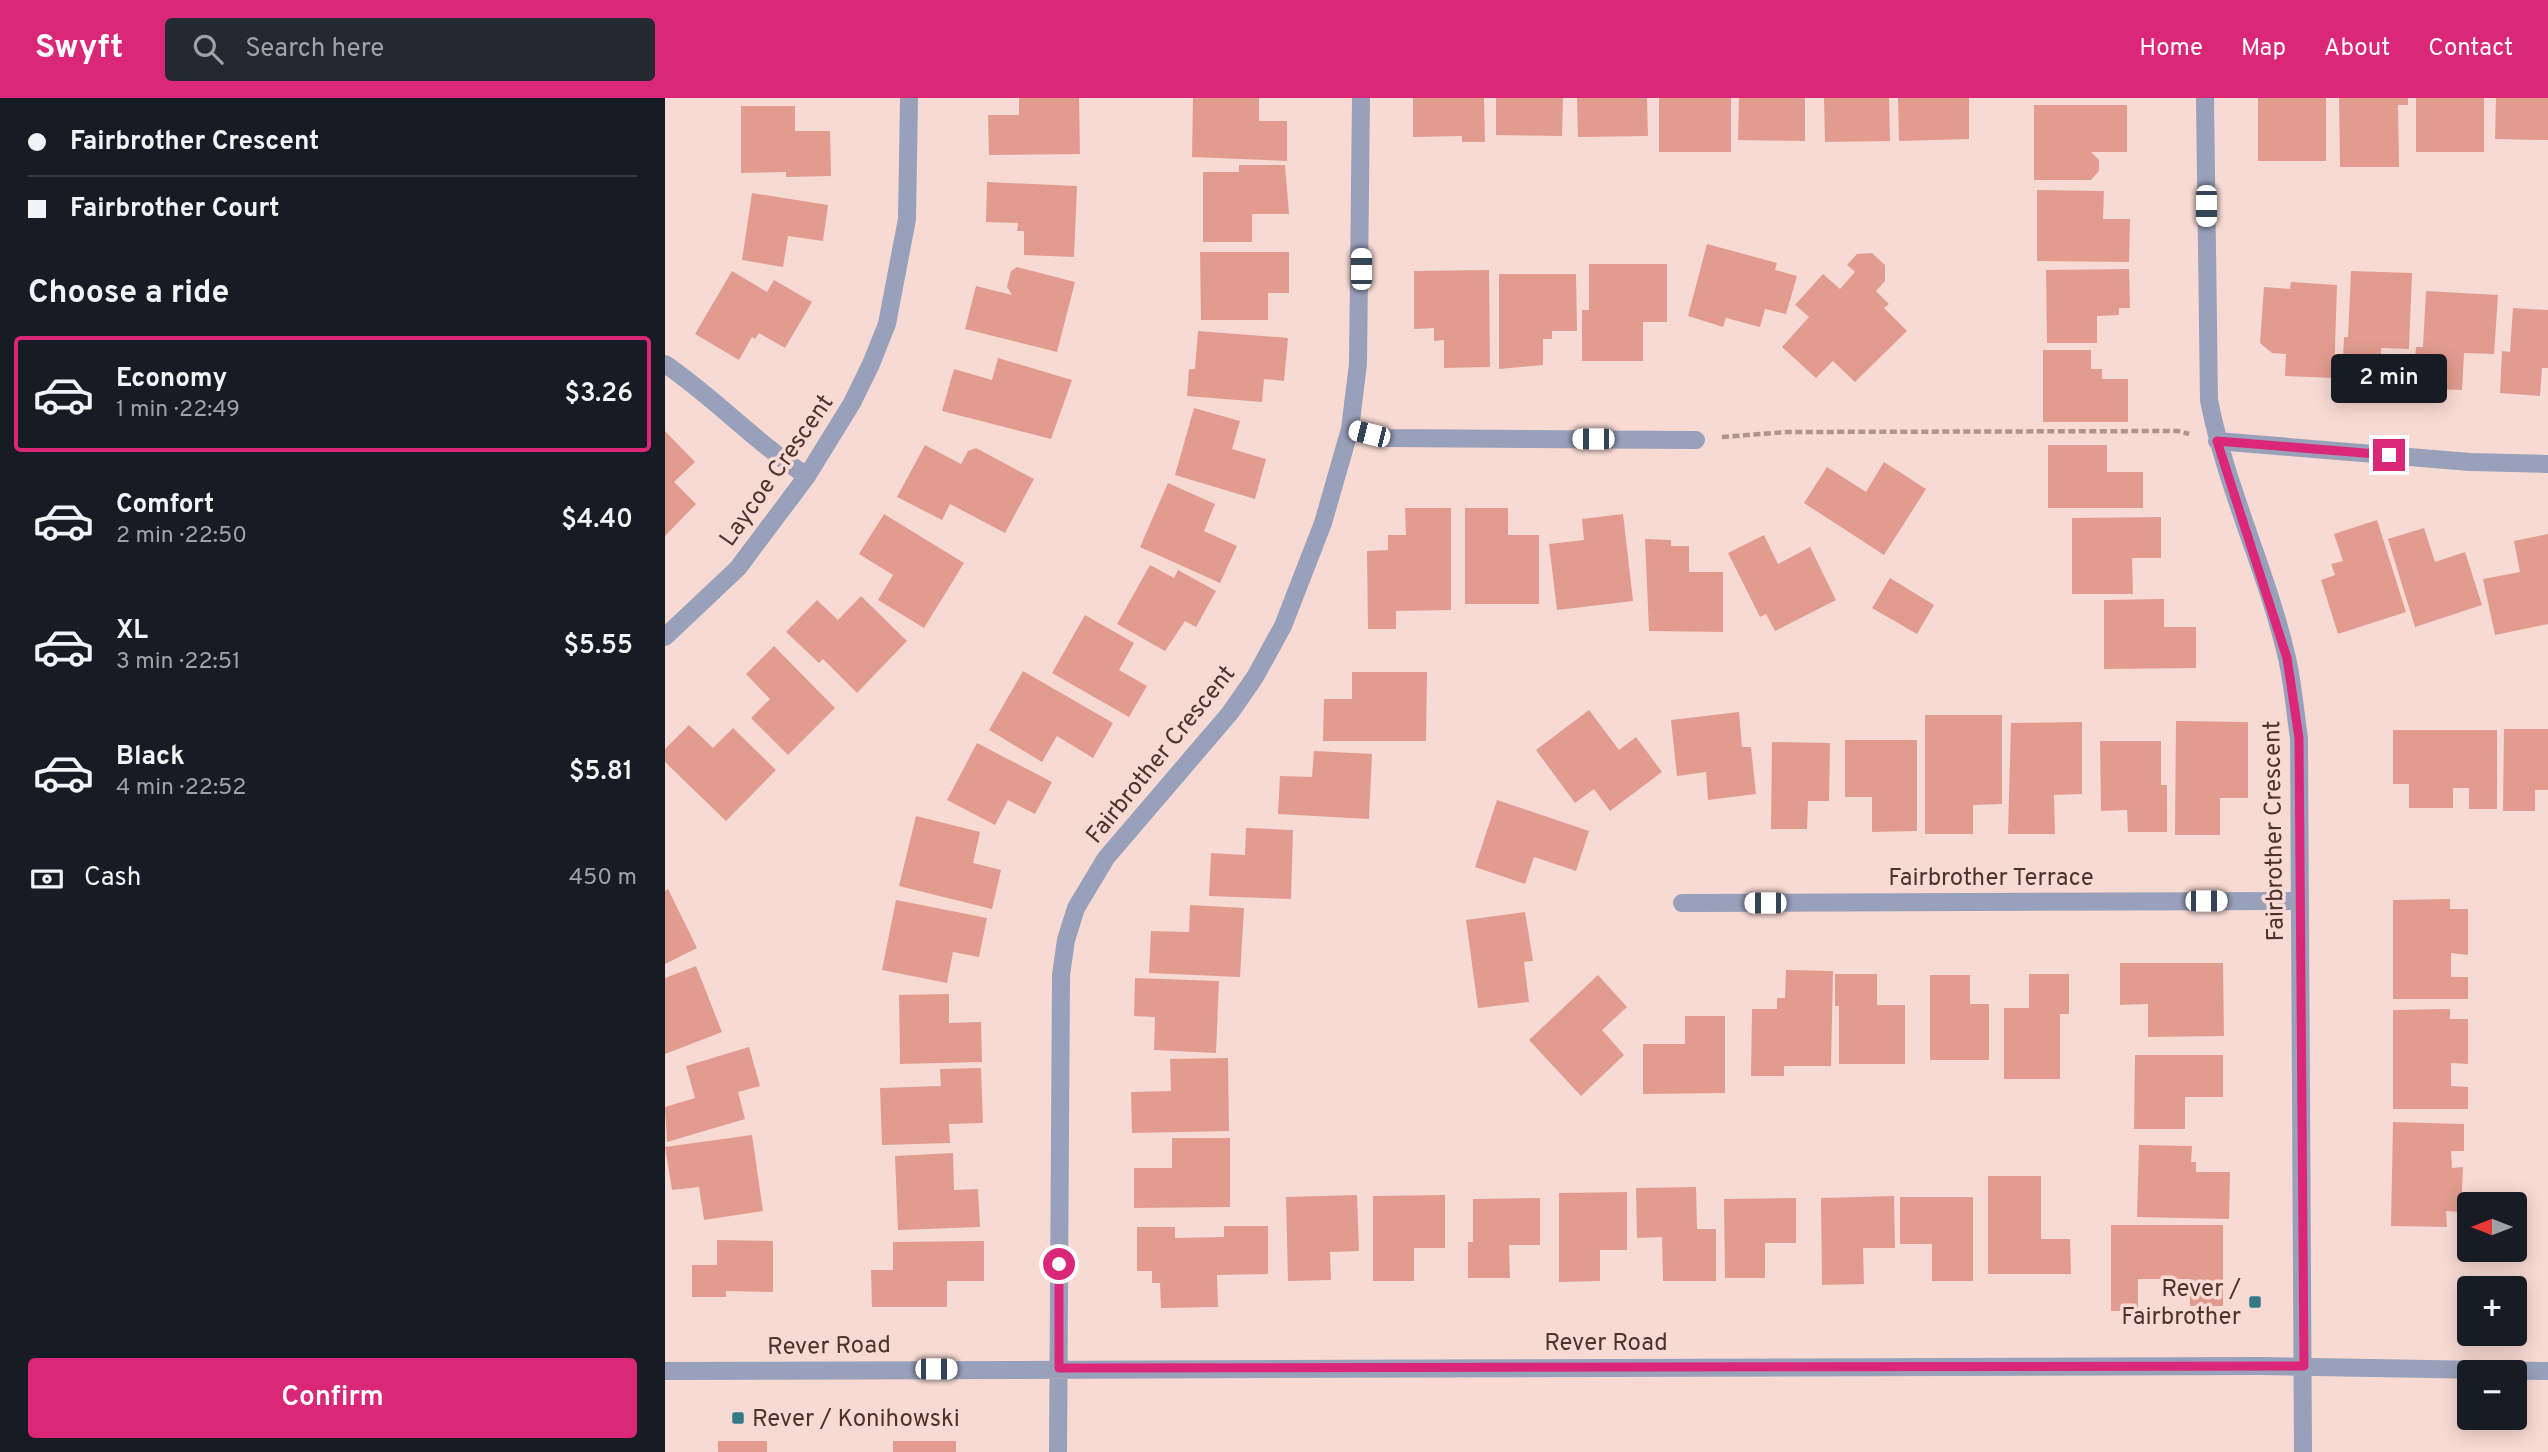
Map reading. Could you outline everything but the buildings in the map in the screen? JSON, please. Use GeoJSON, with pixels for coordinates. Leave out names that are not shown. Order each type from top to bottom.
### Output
{"type":"FeatureCollection","features":[{"type":"Feature","properties":{"kind":"street","name":"Laycoe Crescent"},"geometry":{"type":"LineString","coordinates":[[665,637],[738,568],[807,476],[852,403],[887,324],[907,219],[909,98]]}},
{"type":"Feature","properties":{"kind":"street","name":"Fairbrother Crescent"},"geometry":{"type":"LineString","coordinates":[[1058,1452],[1061,975],[1066,940],[1076,908],[1105,858],[1230,713],[1255,677],[1283,626],[1338,480],[1350,429],[1358,364],[1361,98]]}},
{"type":"Feature","properties":{"kind":"street","name":"Fairbrother Crescent"},"geometry":{"type":"LineString","coordinates":[[2205,98],[2207,369],[2217,441],[2238,498],[2287,658],[2299,738],[2303,1452]]}},
{"type":"Feature","properties":{"kind":"street"},"geometry":{"type":"LineString","coordinates":[[665,364],[694,384],[776,456],[807,476]]}},
{"type":"Feature","properties":{"kind":"street"},"geometry":{"type":"LineString","coordinates":[[1350,429],[1387,438],[1696,439]]}},
{"type":"Feature","properties":{"kind":"street"},"geometry":{"type":"LineString","coordinates":[[2217,441],[2470,461],[2548,464]]}},
{"type":"Feature","properties":{"kind":"street","name":"Fairbrother Terrace"},"geometry":{"type":"LineString","coordinates":[[1682,903],[2300,901]]}},
{"type":"Feature","properties":{"kind":"street","name":"Rever Road"},"geometry":{"type":"LineString","coordinates":[[665,1371],[2304,1366],[2548,1371]]}},
{"type":"Feature","properties":{"kind":"path"},"geometry":{"type":"LineString","coordinates":[[1696,439],[1780,433],[2184,433]]}},
{"type":"Feature","properties":{"kind":"place","name":"Rever / Fairbrother"},"geometry":{"type":"Point","coordinates":[2255,1302]}},
{"type":"Feature","properties":{"kind":"place","name":"Rever / Konihowski"},"geometry":{"type":"Point","coordinates":[738,1418]}},
{"type":"Feature","properties":{"kind":"route"},"geometry":{"type":"LineString","coordinates":[[1059,1264],[1059,1368],[2304,1366],[2299,738],[2287,658],[2217,441],[2389,455]]}}]}
